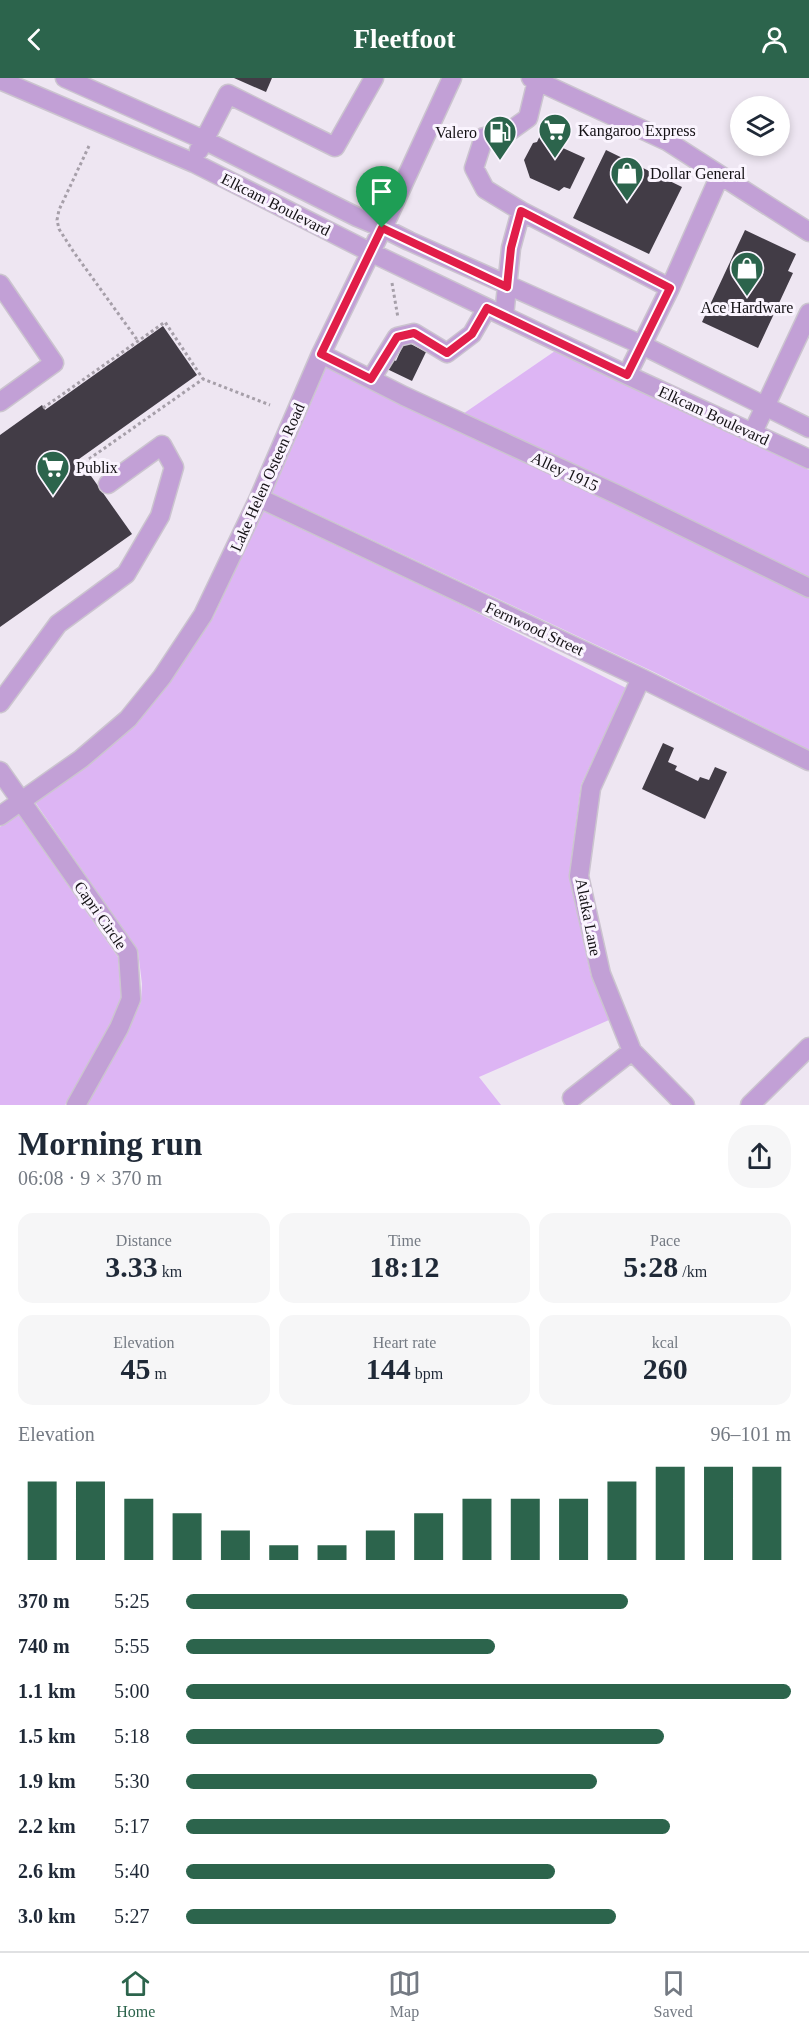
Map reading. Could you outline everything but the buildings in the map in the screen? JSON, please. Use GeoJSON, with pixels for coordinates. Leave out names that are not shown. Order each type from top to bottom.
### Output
{"type":"FeatureCollection","features":[{"type":"Feature","properties":{"kind":"street","name":"Elkcam Boulevard"},"geometry":{"type":"LineString","coordinates":[[65,78],[204,140],[357,217],[507,287],[642,345],[809,428]]}},
{"type":"Feature","properties":{"kind":"street"},"geometry":{"type":"LineString","coordinates":[[194,163],[227,86],[335,147],[374,78]]}},
{"type":"Feature","properties":{"kind":"street","name":"Lake Helen Osteen Road"},"geometry":{"type":"LineString","coordinates":[[0,816],[81,759],[128,719],[162,677],[203,615],[259,498],[321,354],[452,78]]}},
{"type":"Feature","properties":{"kind":"street","name":"Elkcam Boulevard"},"geometry":{"type":"LineString","coordinates":[[0,80],[194,163],[370,252],[809,459]]}},
{"type":"Feature","properties":{"kind":"street"},"geometry":{"type":"LineString","coordinates":[[670,288],[521,211],[485,189],[474,168],[484,137],[507,133],[528,118],[534,80],[667,141],[809,232]]}},
{"type":"Feature","properties":{"kind":"street"},"geometry":{"type":"LineString","coordinates":[[627,375],[670,288],[720,175]]}},
{"type":"Feature","properties":{"kind":"street"},"geometry":{"type":"LineString","coordinates":[[504,316],[511,248],[521,211]]}},
{"type":"Feature","properties":{"kind":"street"},"geometry":{"type":"LineString","coordinates":[[0,284],[54,363],[0,402]]}},
{"type":"Feature","properties":{"kind":"street"},"geometry":{"type":"LineString","coordinates":[[371,379],[397,337],[414,333],[447,353],[472,334],[487,308]]}},
{"type":"Feature","properties":{"kind":"street"},"geometry":{"type":"LineString","coordinates":[[753,432],[809,314]]}},
{"type":"Feature","properties":{"kind":"street","name":"Alley 1915"},"geometry":{"type":"LineString","coordinates":[[321,354],[809,588]]}},
{"type":"Feature","properties":{"kind":"street"},"geometry":{"type":"LineString","coordinates":[[0,704],[58,624],[126,574],[160,516],[174,467],[162,445],[108,484]]}},
{"type":"Feature","properties":{"kind":"street","name":"Fernwood Street"},"geometry":{"type":"LineString","coordinates":[[259,498],[641,678],[809,761]]}},
{"type":"Feature","properties":{"kind":"street","name":"Alatka Lane"},"geometry":{"type":"LineString","coordinates":[[641,678],[591,788],[579,876],[601,974],[632,1051],[684,1105]]}},
{"type":"Feature","properties":{"kind":"street","name":"Capri Circle"},"geometry":{"type":"LineString","coordinates":[[0,771],[128,953],[132,984],[131,999],[119,1028],[76,1105]]}},
{"type":"Feature","properties":{"kind":"street"},"geometry":{"type":"LineString","coordinates":[[750,1105],[809,1047]]}},
{"type":"Feature","properties":{"kind":"street"},"geometry":{"type":"LineString","coordinates":[[572,1098],[632,1051]]}},
{"type":"Feature","properties":{"kind":"path"},"geometry":{"type":"LineString","coordinates":[[89,146],[59,210],[57,220],[59,229],[138,341]]}},
{"type":"Feature","properties":{"kind":"path"},"geometry":{"type":"LineString","coordinates":[[391,278],[399,322]]}},
{"type":"Feature","properties":{"kind":"path"},"geometry":{"type":"LineString","coordinates":[[44,408],[165,322],[203,380],[270,405]]}},
{"type":"Feature","properties":{"kind":"path"},"geometry":{"type":"LineString","coordinates":[[89,459],[203,380]]}},
{"type":"Feature","properties":{"kind":"shaded area"},"geometry":{"type":"Polygon","coordinates":[[[555,351],[809,470],[809,750],[654,672],[272,493],[330,359],[457,418],[555,351]]]}},
{"type":"Feature","properties":{"kind":"shaded area"},"geometry":{"type":"Polygon","coordinates":[[[263,511],[462,605],[626,688],[581,785],[569,876],[591,976],[609,1020],[479,1077],[501,1105],[87,1105],[141,1002],[142,984],[138,951],[35,802],[86,766],[134,726],[170,682],[213,618],[263,511]]]}},
{"type":"Feature","properties":{"kind":"shaded area"},"geometry":{"type":"Polygon","coordinates":[[[18,814],[118,957],[121,998],[110,1024],[65,1105],[0,1105],[0,827],[18,814]]]}},
{"type":"Feature","properties":{"kind":"place","name":"Kangaroo Express"},"geometry":{"type":"Point","coordinates":[555,159]}},
{"type":"Feature","properties":{"kind":"place","name":"Valero"},"geometry":{"type":"Point","coordinates":[500,161]}},
{"type":"Feature","properties":{"kind":"place","name":"Dollar General"},"geometry":{"type":"Point","coordinates":[627,202]}},
{"type":"Feature","properties":{"kind":"place","name":"Ace Hardware"},"geometry":{"type":"Point","coordinates":[747,297]}},
{"type":"Feature","properties":{"kind":"place","name":"Publix"},"geometry":{"type":"Point","coordinates":[53,496]}},
{"type":"Feature","properties":{"kind":"route"},"geometry":{"type":"LineString","coordinates":[[521,211],[670,288],[627,375],[487,308],[472,334],[447,353],[414,333],[397,337],[371,379],[321,354],[382,228],[507,287],[511,248],[521,211]]}}]}
